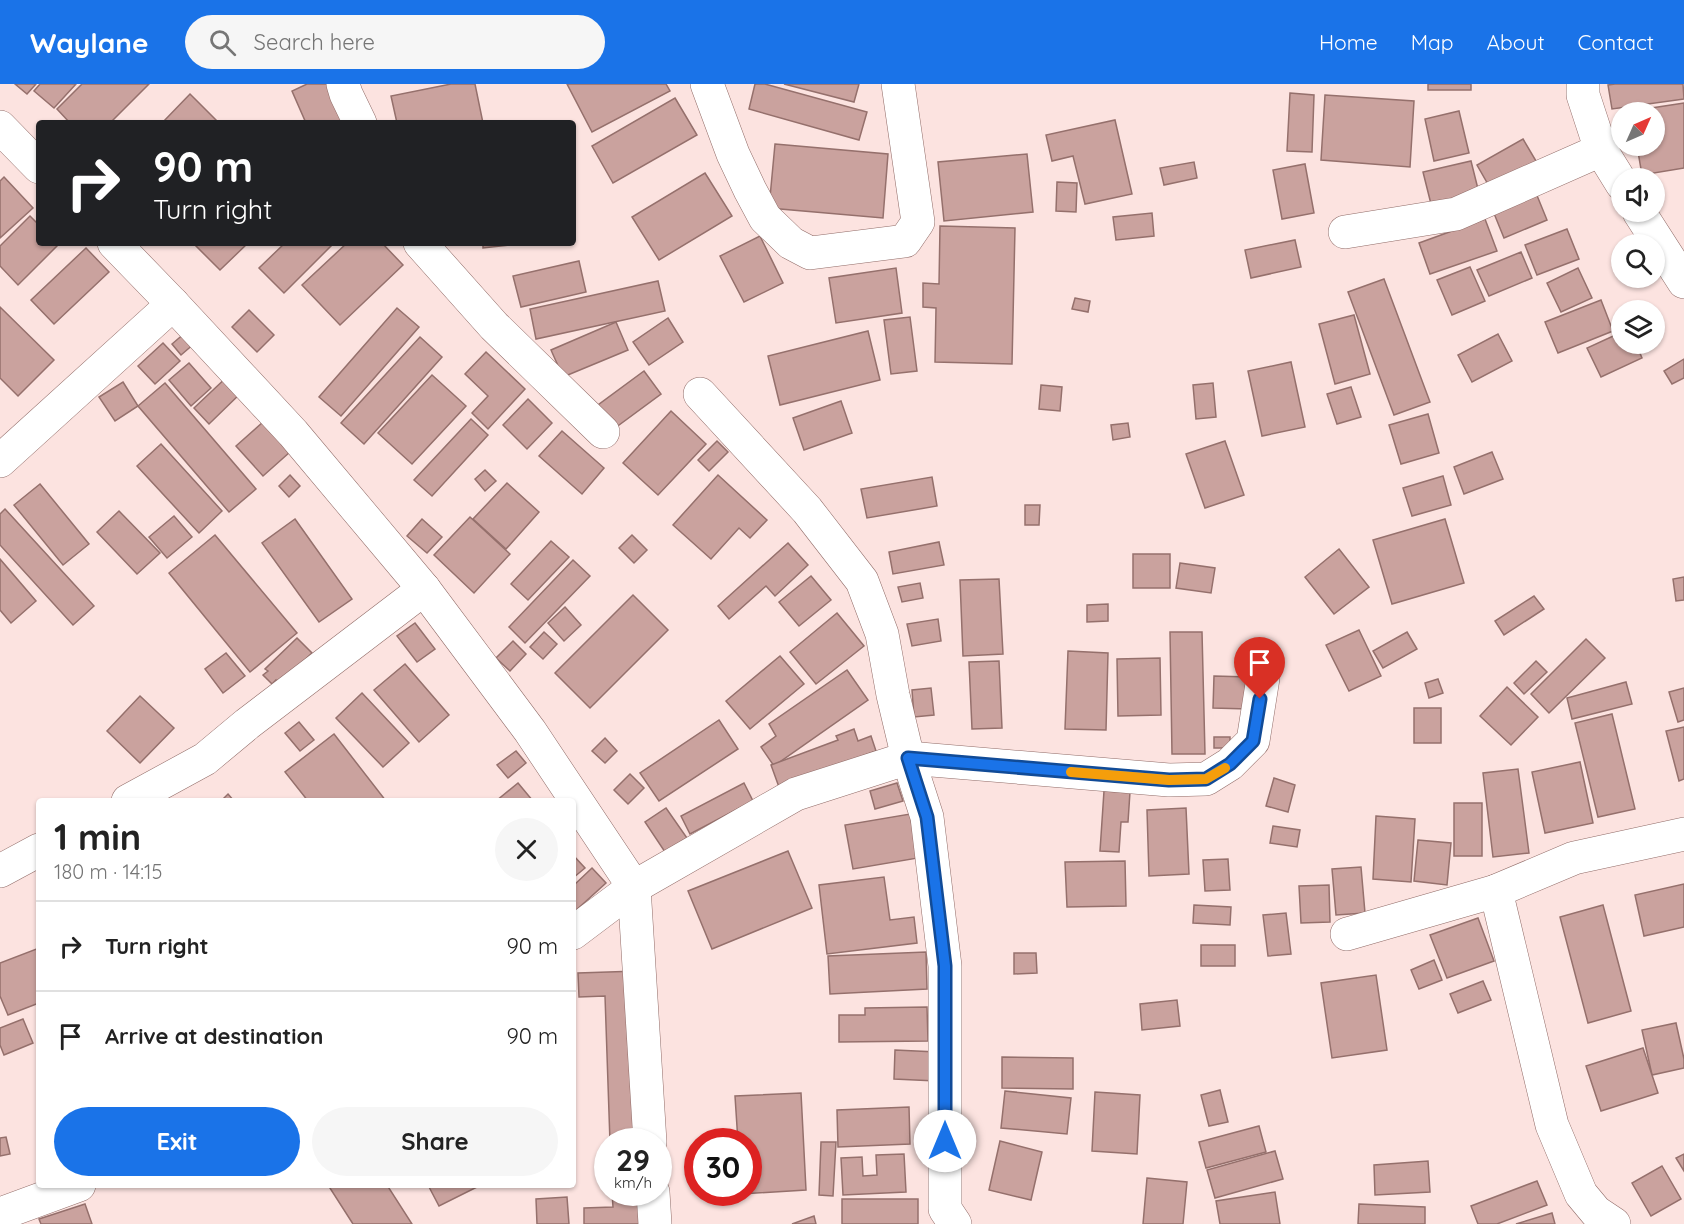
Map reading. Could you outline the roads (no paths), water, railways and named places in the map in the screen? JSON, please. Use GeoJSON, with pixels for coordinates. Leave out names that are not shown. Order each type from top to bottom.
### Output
{"type":"FeatureCollection","features":[{"type":"Feature","properties":{"kind":"street"},"geometry":{"type":"LineString","coordinates":[[343,84],[359,120]]}},
{"type":"Feature","properties":{"kind":"street"},"geometry":{"type":"LineString","coordinates":[[707,84],[733,154],[765,218],[791,243],[810,253],[905,241],[918,222],[898,84]]}},
{"type":"Feature","properties":{"kind":"street"},"geometry":{"type":"LineString","coordinates":[[1583,84],[1583,95],[1601,150],[1612,168]]}},
{"type":"Feature","properties":{"kind":"street"},"geometry":{"type":"LineString","coordinates":[[0,127],[36,164]]}},
{"type":"Feature","properties":{"kind":"street"},"geometry":{"type":"LineString","coordinates":[[1345,232],[1456,214],[1601,150]]}},
{"type":"Feature","properties":{"kind":"street"},"geometry":{"type":"LineString","coordinates":[[1645,222],[1684,282]]}},
{"type":"Feature","properties":{"kind":"street"},"geometry":{"type":"LineString","coordinates":[[117,246],[293,434],[424,590],[530,731],[575,798]]}},
{"type":"Feature","properties":{"kind":"street"},"geometry":{"type":"LineString","coordinates":[[423,246],[494,326],[603,432]]}},
{"type":"Feature","properties":{"kind":"street"},"geometry":{"type":"LineString","coordinates":[[0,461],[173,304]]}},
{"type":"Feature","properties":{"kind":"street"},"geometry":{"type":"LineString","coordinates":[[700,394],[807,510],[862,581],[882,634],[908,758],[927,817],[945,966],[945,1209],[955,1224]]}},
{"type":"Feature","properties":{"kind":"street"},"geometry":{"type":"LineString","coordinates":[[134,798],[205,759],[247,724],[424,590]]}},
{"type":"Feature","properties":{"kind":"street"},"geometry":{"type":"LineString","coordinates":[[576,931],[634,887],[796,794],[908,758],[1169,780],[1206,779],[1230,764],[1253,741],[1263,678]]}},
{"type":"Feature","properties":{"kind":"street"},"geometry":{"type":"LineString","coordinates":[[576,800],[634,887],[649,1128]]}},
{"type":"Feature","properties":{"kind":"street"},"geometry":{"type":"LineString","coordinates":[[1347,934],[1496,891],[1574,858],[1684,834]]}},
{"type":"Feature","properties":{"kind":"street"},"geometry":{"type":"LineString","coordinates":[[0,871],[36,852]]}},
{"type":"Feature","properties":{"kind":"street"},"geometry":{"type":"LineString","coordinates":[[1496,891],[1552,1125],[1581,1194],[1596,1212],[1614,1224]]}},
{"type":"Feature","properties":{"kind":"street"},"geometry":{"type":"LineString","coordinates":[[0,1214],[72,1188]]}},
{"type":"Feature","properties":{"kind":"street"},"geometry":{"type":"LineString","coordinates":[[654,1206],[655,1224]]}}]}
